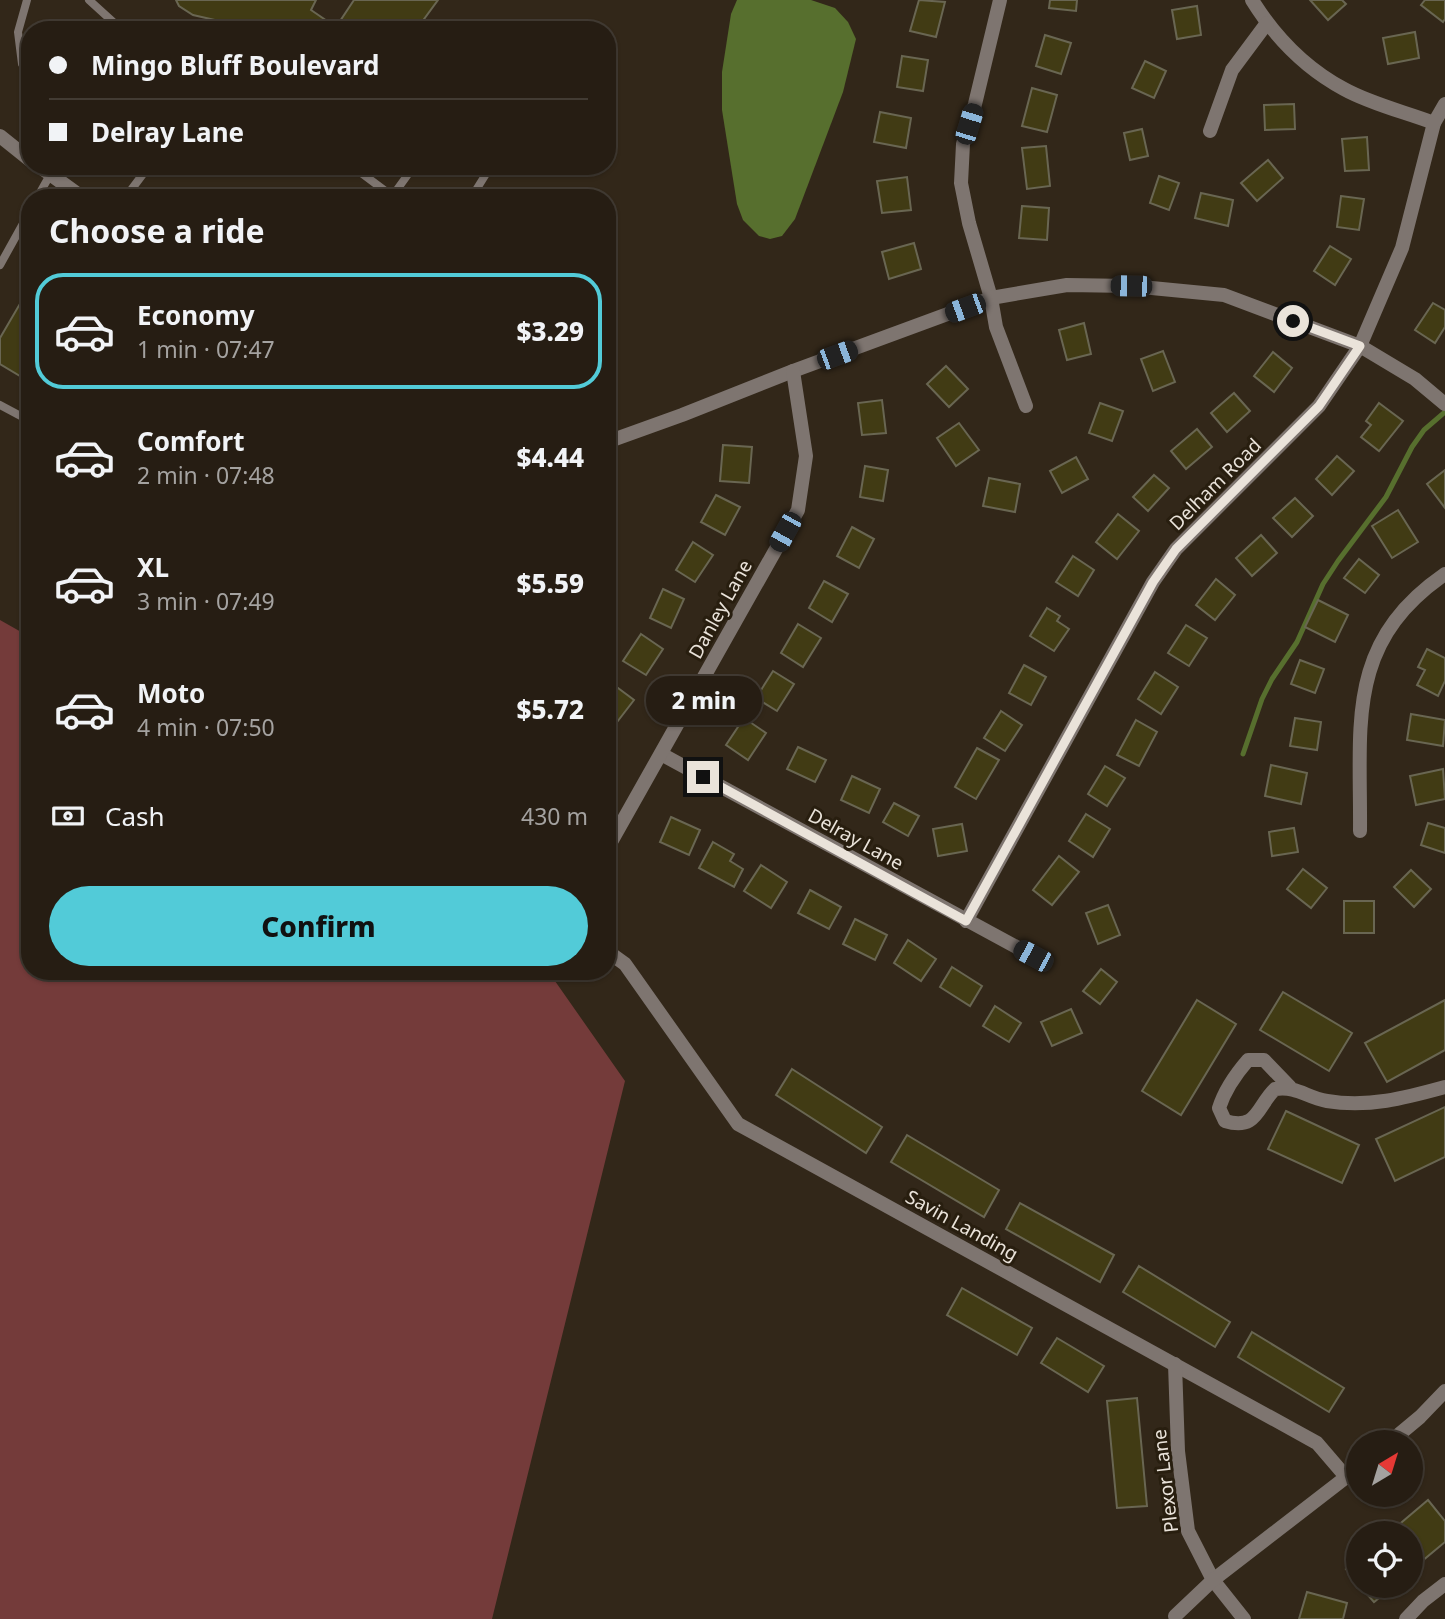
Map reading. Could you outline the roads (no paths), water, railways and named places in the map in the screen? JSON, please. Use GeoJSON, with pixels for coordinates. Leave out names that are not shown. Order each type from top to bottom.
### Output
{"type":"FeatureCollection","features":[{"type":"Feature","properties":{"kind":"street"},"geometry":{"type":"LineString","coordinates":[[1000,0],[963,144],[961,183],[996,327],[1026,406]]}},
{"type":"Feature","properties":{"kind":"street"},"geometry":{"type":"LineString","coordinates":[[1252,0],[1267,23],[1299,59],[1345,89],[1434,123]]}},
{"type":"Feature","properties":{"kind":"street"},"geometry":{"type":"LineString","coordinates":[[1210,131],[1232,71],[1267,23]]}},
{"type":"Feature","properties":{"kind":"street","name":"Delham Road"},"geometry":{"type":"LineString","coordinates":[[966,921],[1153,582],[1176,549],[1319,406],[1360,346],[1402,248],[1434,123],[1445,104]]}},
{"type":"Feature","properties":{"kind":"street"},"geometry":{"type":"LineString","coordinates":[[0,136],[21,153]]}},
{"type":"Feature","properties":{"kind":"street"},"geometry":{"type":"LineString","coordinates":[[55,175],[72,189]]}},
{"type":"Feature","properties":{"kind":"street"},"geometry":{"type":"LineString","coordinates":[[616,439],[991,298],[1067,285],[1131,286],[1224,295],[1360,346],[1415,379],[1445,404]]}},
{"type":"Feature","properties":{"kind":"street","name":"Danley Lane"},"geometry":{"type":"LineString","coordinates":[[616,833],[798,510],[806,457],[793,371]]}},
{"type":"Feature","properties":{"kind":"street"},"geometry":{"type":"LineString","coordinates":[[1360,831],[1361,720],[1365,681],[1384,637],[1408,603],[1445,574]]}},
{"type":"Feature","properties":{"kind":"street","name":"Delray Lane"},"geometry":{"type":"LineString","coordinates":[[661,754],[1033,956]]}},
{"type":"Feature","properties":{"kind":"street","name":"Savin Landing"},"geometry":{"type":"LineString","coordinates":[[616,958],[625,964],[738,1124],[1317,1443],[1346,1468]]}},
{"type":"Feature","properties":{"kind":"street"},"geometry":{"type":"LineString","coordinates":[[1290,1087],[1275,1089],[1252,1119],[1238,1125],[1225,1121],[1219,1108],[1230,1084],[1248,1060],[1264,1060],[1290,1087],[1323,1100],[1347,1104],[1377,1104],[1445,1087]]}},
{"type":"Feature","properties":{"kind":"street","name":"Plexor Lane"},"geometry":{"type":"LineString","coordinates":[[1175,1364],[1178,1451],[1188,1531],[1213,1580],[1244,1619]]}},
{"type":"Feature","properties":{"kind":"street"},"geometry":{"type":"LineString","coordinates":[[1404,1430],[1445,1391]]}},
{"type":"Feature","properties":{"kind":"street"},"geometry":{"type":"LineString","coordinates":[[1175,1616],[1213,1580],[1346,1478]]}},
{"type":"Feature","properties":{"kind":"street"},"geometry":{"type":"LineString","coordinates":[[1406,1619],[1445,1584]]}},
{"type":"Feature","properties":{"kind":"lane"},"geometry":{"type":"LineString","coordinates":[[21,21],[27,0]]}},
{"type":"Feature","properties":{"kind":"lane"},"geometry":{"type":"LineString","coordinates":[[89,0],[112,21]]}},
{"type":"Feature","properties":{"kind":"lane"},"geometry":{"type":"LineString","coordinates":[[21,21],[18,32],[21,56]]}},
{"type":"Feature","properties":{"kind":"lane"},"geometry":{"type":"LineString","coordinates":[[364,175],[382,189]]}},
{"type":"Feature","properties":{"kind":"lane"},"geometry":{"type":"LineString","coordinates":[[0,265],[3,250],[21,224]]}},
{"type":"Feature","properties":{"kind":"lane"},"geometry":{"type":"LineString","coordinates":[[0,405],[21,416]]}},
{"type":"Feature","properties":{"kind":"waterway"},"geometry":{"type":"LineString","coordinates":[[1243,754],[1262,699],[1297,642],[1323,584],[1386,497],[1424,430],[1445,412]]}}]}
